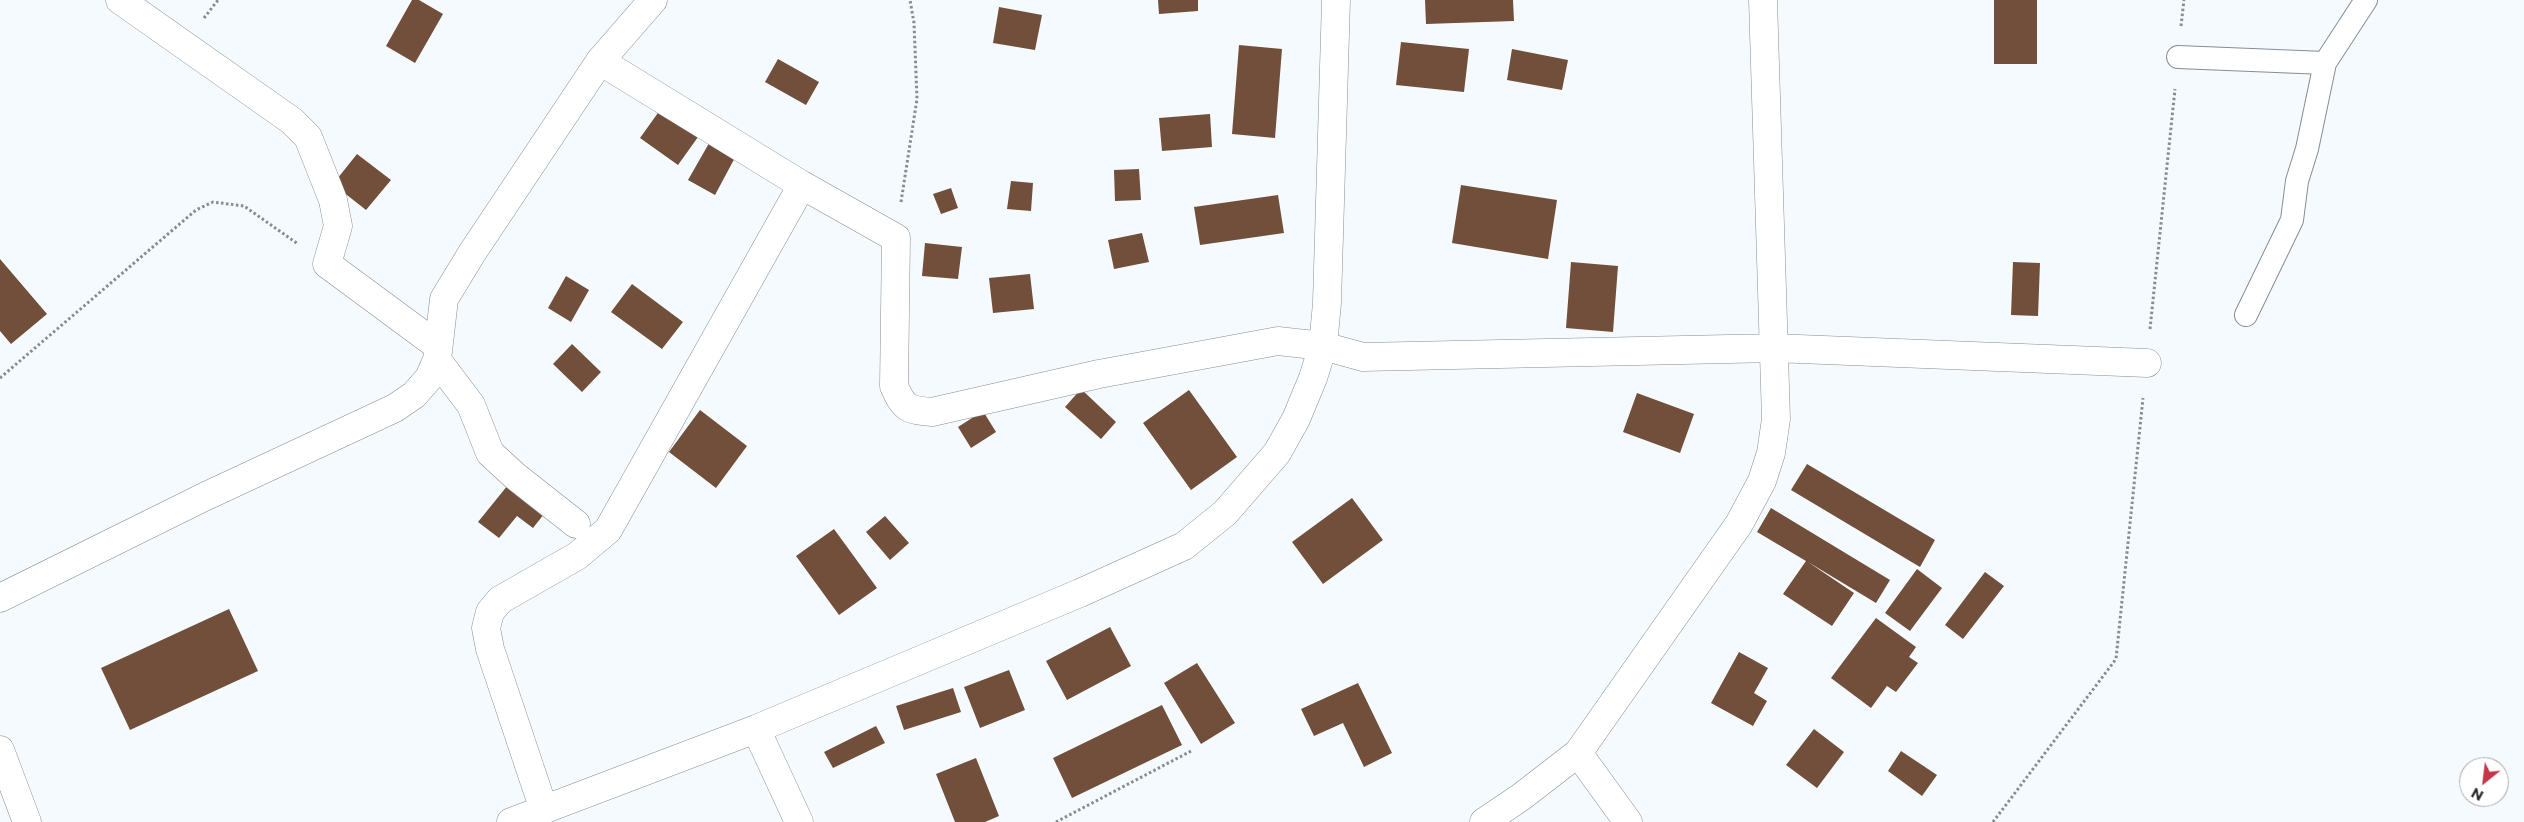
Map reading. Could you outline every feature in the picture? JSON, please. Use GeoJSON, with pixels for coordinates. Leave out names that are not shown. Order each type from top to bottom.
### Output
{"type":"FeatureCollection","features":[{"type":"Feature","properties":{"kind":"street"},"geometry":{"type":"LineString","coordinates":[[120,0],[292,121],[308,137],[325,175],[338,226],[327,264],[438,353],[471,405],[490,453],[515,476],[576,524]]}},
{"type":"Feature","properties":{"kind":"street"},"geometry":{"type":"LineString","coordinates":[[0,598],[204,497],[395,408],[414,395],[429,378],[438,353],[444,298],[600,61],[653,0]]}},
{"type":"Feature","properties":{"kind":"street"},"geometry":{"type":"LineString","coordinates":[[511,822],[756,729],[1080,593],[1184,546],[1225,513],[1278,453],[1296,418],[1323,346],[1327,303],[1336,0]]}},
{"type":"Feature","properties":{"kind":"street"},"geometry":{"type":"LineString","coordinates":[[1484,822],[1521,797],[1578,753],[1739,524],[1762,481],[1771,454],[1776,418],[1763,0]]}},
{"type":"Feature","properties":{"kind":"street"},"geometry":{"type":"LineString","coordinates":[[600,61],[802,185],[896,238],[894,386],[902,404],[913,411],[932,412],[1099,374],[1278,341],[1323,346],[1363,357],[1774,348],[2147,363]]}},
{"type":"Feature","properties":{"kind":"street"},"geometry":{"type":"LineString","coordinates":[[544,810],[490,649],[486,628],[490,612],[500,600],[577,556],[608,530],[802,185]]}},
{"type":"Feature","properties":{"kind":"street"},"geometry":{"type":"LineString","coordinates":[[756,729],[799,822]]}},
{"type":"Feature","properties":{"kind":"street"},"geometry":{"type":"LineString","coordinates":[[0,750],[27,822]]}},
{"type":"Feature","properties":{"kind":"street"},"geometry":{"type":"LineString","coordinates":[[1578,753],[1628,822]]}},
{"type":"Feature","properties":{"kind":"lane"},"geometry":{"type":"LineString","coordinates":[[2246,315],[2292,220],[2297,181],[2307,149],[2325,63],[2366,0]]}},
{"type":"Feature","properties":{"kind":"lane"},"geometry":{"type":"LineString","coordinates":[[2178,57],[2325,63]]}},
{"type":"Feature","properties":{"kind":"path"},"geometry":{"type":"LineString","coordinates":[[896,238],[917,98],[914,23],[910,0]]}},
{"type":"Feature","properties":{"kind":"path"},"geometry":{"type":"LineString","coordinates":[[1993,822],[2116,659],[2184,0]]}},
{"type":"Feature","properties":{"kind":"path"},"geometry":{"type":"LineString","coordinates":[[0,378],[196,210],[213,202],[244,206],[327,264]]}},
{"type":"Feature","properties":{"kind":"path"},"geometry":{"type":"LineString","coordinates":[[1056,822],[1193,750]]}},
{"type":"Feature","properties":{"kind":"building"},"geometry":{"type":"Polygon","coordinates":[[[412,0],[419,0],[443,14],[415,63],[386,46],[412,0]]]}},
{"type":"Feature","properties":{"kind":"building"},"geometry":{"type":"Polygon","coordinates":[[[1158,0],[1198,0],[1198,11],[1159,14],[1158,0]]]}},
{"type":"Feature","properties":{"kind":"building"},"geometry":{"type":"Polygon","coordinates":[[[1425,0],[1513,0],[1514,21],[1426,24],[1425,0]]]}},
{"type":"Feature","properties":{"kind":"building"},"geometry":{"type":"Polygon","coordinates":[[[1994,0],[2037,0],[2037,64],[1994,64],[1994,0]]]}},
{"type":"Feature","properties":{"kind":"building"},"geometry":{"type":"Polygon","coordinates":[[[999,7],[1042,15],[1035,50],[993,43],[999,7]]]}},
{"type":"Feature","properties":{"kind":"building"},"geometry":{"type":"Polygon","coordinates":[[[1401,42],[1469,49],[1464,92],[1396,85],[1401,42]]]}},
{"type":"Feature","properties":{"kind":"building"},"geometry":{"type":"Polygon","coordinates":[[[1239,45],[1282,49],[1275,138],[1232,134],[1239,45]]]}},
{"type":"Feature","properties":{"kind":"building"},"geometry":{"type":"Polygon","coordinates":[[[1512,49],[1568,60],[1562,90],[1507,80],[1512,49]]]}},
{"type":"Feature","properties":{"kind":"building"},"geometry":{"type":"Polygon","coordinates":[[[778,59],[819,82],[806,105],[765,82],[778,59]]]}},
{"type":"Feature","properties":{"kind":"building"},"geometry":{"type":"Polygon","coordinates":[[[660,110],[698,137],[678,165],[640,138],[660,110]]]}},
{"type":"Feature","properties":{"kind":"building"},"geometry":{"type":"Polygon","coordinates":[[[1210,114],[1212,147],[1162,151],[1159,118],[1210,114]]]}},
{"type":"Feature","properties":{"kind":"building"},"geometry":{"type":"Polygon","coordinates":[[[712,138],[738,152],[715,195],[688,180],[712,138]]]}},
{"type":"Feature","properties":{"kind":"building"},"geometry":{"type":"Polygon","coordinates":[[[357,154],[391,180],[366,210],[333,184],[357,154]]]}},
{"type":"Feature","properties":{"kind":"building"},"geometry":{"type":"Polygon","coordinates":[[[1139,169],[1141,200],[1115,201],[1114,170],[1139,169]]]}},
{"type":"Feature","properties":{"kind":"building"},"geometry":{"type":"Polygon","coordinates":[[[1011,181],[1033,183],[1031,211],[1007,209],[1011,181]]]}},
{"type":"Feature","properties":{"kind":"building"},"geometry":{"type":"Polygon","coordinates":[[[1461,185],[1557,200],[1548,259],[1452,243],[1461,185]]]}},
{"type":"Feature","properties":{"kind":"building"},"geometry":{"type":"Polygon","coordinates":[[[951,188],[958,208],[941,214],[933,194],[951,188]]]}},
{"type":"Feature","properties":{"kind":"building"},"geometry":{"type":"Polygon","coordinates":[[[1278,195],[1284,233],[1200,245],[1194,207],[1278,195]]]}},
{"type":"Feature","properties":{"kind":"building"},"geometry":{"type":"Polygon","coordinates":[[[1142,233],[1149,262],[1114,269],[1108,240],[1142,233]]]}},
{"type":"Feature","properties":{"kind":"building"},"geometry":{"type":"Polygon","coordinates":[[[925,243],[962,247],[958,279],[922,276],[925,243]]]}},
{"type":"Feature","properties":{"kind":"building"},"geometry":{"type":"Polygon","coordinates":[[[0,259],[47,314],[11,344],[0,331],[0,259]]]}},
{"type":"Feature","properties":{"kind":"building"},"geometry":{"type":"Polygon","coordinates":[[[1571,262],[1618,266],[1613,332],[1566,328],[1571,262]]]}},
{"type":"Feature","properties":{"kind":"building"},"geometry":{"type":"Polygon","coordinates":[[[2013,262],[2040,263],[2038,316],[2011,315],[2013,262]]]}},
{"type":"Feature","properties":{"kind":"building"},"geometry":{"type":"Polygon","coordinates":[[[1030,274],[1034,309],[993,313],[989,278],[1030,274]]]}},
{"type":"Feature","properties":{"kind":"building"},"geometry":{"type":"Polygon","coordinates":[[[566,276],[589,290],[571,322],[548,308],[566,276]]]}},
{"type":"Feature","properties":{"kind":"building"},"geometry":{"type":"Polygon","coordinates":[[[632,284],[683,322],[662,349],[611,312],[632,284]]]}},
{"type":"Feature","properties":{"kind":"building"},"geometry":{"type":"Polygon","coordinates":[[[572,344],[601,372],[582,392],[553,364],[572,344]]]}},
{"type":"Feature","properties":{"kind":"building"},"geometry":{"type":"Polygon","coordinates":[[[1081,389],[1116,422],[1101,439],[1065,407],[1081,389]]]}},
{"type":"Feature","properties":{"kind":"building"},"geometry":{"type":"Polygon","coordinates":[[[1189,390],[1237,457],[1191,490],[1143,423],[1189,390]]]}},
{"type":"Feature","properties":{"kind":"building"},"geometry":{"type":"Polygon","coordinates":[[[1637,393],[1694,414],[1680,453],[1623,432],[1637,393]]]}},
{"type":"Feature","properties":{"kind":"building"},"geometry":{"type":"Polygon","coordinates":[[[700,410],[747,446],[716,488],[669,452],[700,410]]]}},
{"type":"Feature","properties":{"kind":"building"},"geometry":{"type":"Polygon","coordinates":[[[983,411],[996,432],[971,448],[958,427],[983,411]]]}},
{"type":"Feature","properties":{"kind":"building"},"geometry":{"type":"Polygon","coordinates":[[[1807,464],[1935,540],[1920,567],[1791,490],[1807,464]]]}},
{"type":"Feature","properties":{"kind":"building"},"geometry":{"type":"Polygon","coordinates":[[[512,480],[548,509],[533,528],[517,516],[499,538],[478,522],[512,480]]]}},
{"type":"Feature","properties":{"kind":"building"},"geometry":{"type":"Polygon","coordinates":[[[1352,498],[1383,540],[1323,584],[1292,542],[1352,498]]]}},
{"type":"Feature","properties":{"kind":"building"},"geometry":{"type":"Polygon","coordinates":[[[1771,508],[1890,580],[1876,603],[1808,562],[1854,593],[1832,626],[1783,594],[1806,561],[1757,532],[1771,508]]]}},
{"type":"Feature","properties":{"kind":"building"},"geometry":{"type":"Polygon","coordinates":[[[885,516],[909,543],[890,560],[866,532],[885,516]]]}},
{"type":"Feature","properties":{"kind":"building"},"geometry":{"type":"Polygon","coordinates":[[[834,529],[877,588],[839,615],[796,556],[834,529]]]}},
{"type":"Feature","properties":{"kind":"building"},"geometry":{"type":"Polygon","coordinates":[[[1917,569],[1942,588],[1910,631],[1885,613],[1917,569]]]}},
{"type":"Feature","properties":{"kind":"building"},"geometry":{"type":"Polygon","coordinates":[[[1985,572],[2004,586],[1963,639],[1945,625],[1985,572]]]}},
{"type":"Feature","properties":{"kind":"building"},"geometry":{"type":"Polygon","coordinates":[[[229,609],[258,671],[130,730],[101,668],[229,609]]]}},
{"type":"Feature","properties":{"kind":"building"},"geometry":{"type":"Polygon","coordinates":[[[1876,618],[1916,647],[1909,657],[1918,663],[1896,692],[1887,686],[1871,708],[1831,678],[1876,618]]]}},
{"type":"Feature","properties":{"kind":"building"},"geometry":{"type":"Polygon","coordinates":[[[1110,627],[1131,666],[1067,700],[1046,661],[1110,627]]]}},
{"type":"Feature","properties":{"kind":"building"},"geometry":{"type":"Polygon","coordinates":[[[1739,652],[1768,668],[1754,693],[1767,701],[1753,726],[1711,703],[1739,652]]]}},
{"type":"Feature","properties":{"kind":"building"},"geometry":{"type":"Polygon","coordinates":[[[1197,663],[1235,723],[1201,744],[1164,683],[1197,663]]]}},
{"type":"Feature","properties":{"kind":"building"},"geometry":{"type":"Polygon","coordinates":[[[1009,670],[1025,710],[980,728],[964,687],[1009,670]]]}},
{"type":"Feature","properties":{"kind":"building"},"geometry":{"type":"Polygon","coordinates":[[[1358,683],[1392,753],[1364,767],[1343,723],[1314,736],[1301,709],[1358,683]]]}},
{"type":"Feature","properties":{"kind":"building"},"geometry":{"type":"Polygon","coordinates":[[[953,688],[961,712],[904,730],[896,706],[953,688]]]}},
{"type":"Feature","properties":{"kind":"building"},"geometry":{"type":"Polygon","coordinates":[[[1162,705],[1182,745],[1072,798],[1053,758],[1162,705]]]}},
{"type":"Feature","properties":{"kind":"building"},"geometry":{"type":"Polygon","coordinates":[[[876,726],[885,743],[833,768],[824,752],[876,726]]]}},
{"type":"Feature","properties":{"kind":"building"},"geometry":{"type":"Polygon","coordinates":[[[1814,729],[1844,752],[1817,788],[1786,765],[1814,729]]]}},
{"type":"Feature","properties":{"kind":"building"},"geometry":{"type":"Polygon","coordinates":[[[1901,751],[1937,775],[1922,796],[1888,771],[1901,751]]]}},
{"type":"Feature","properties":{"kind":"building"},"geometry":{"type":"Polygon","coordinates":[[[976,758],[999,816],[985,822],[955,822],[936,774],[976,758]]]}}]}
